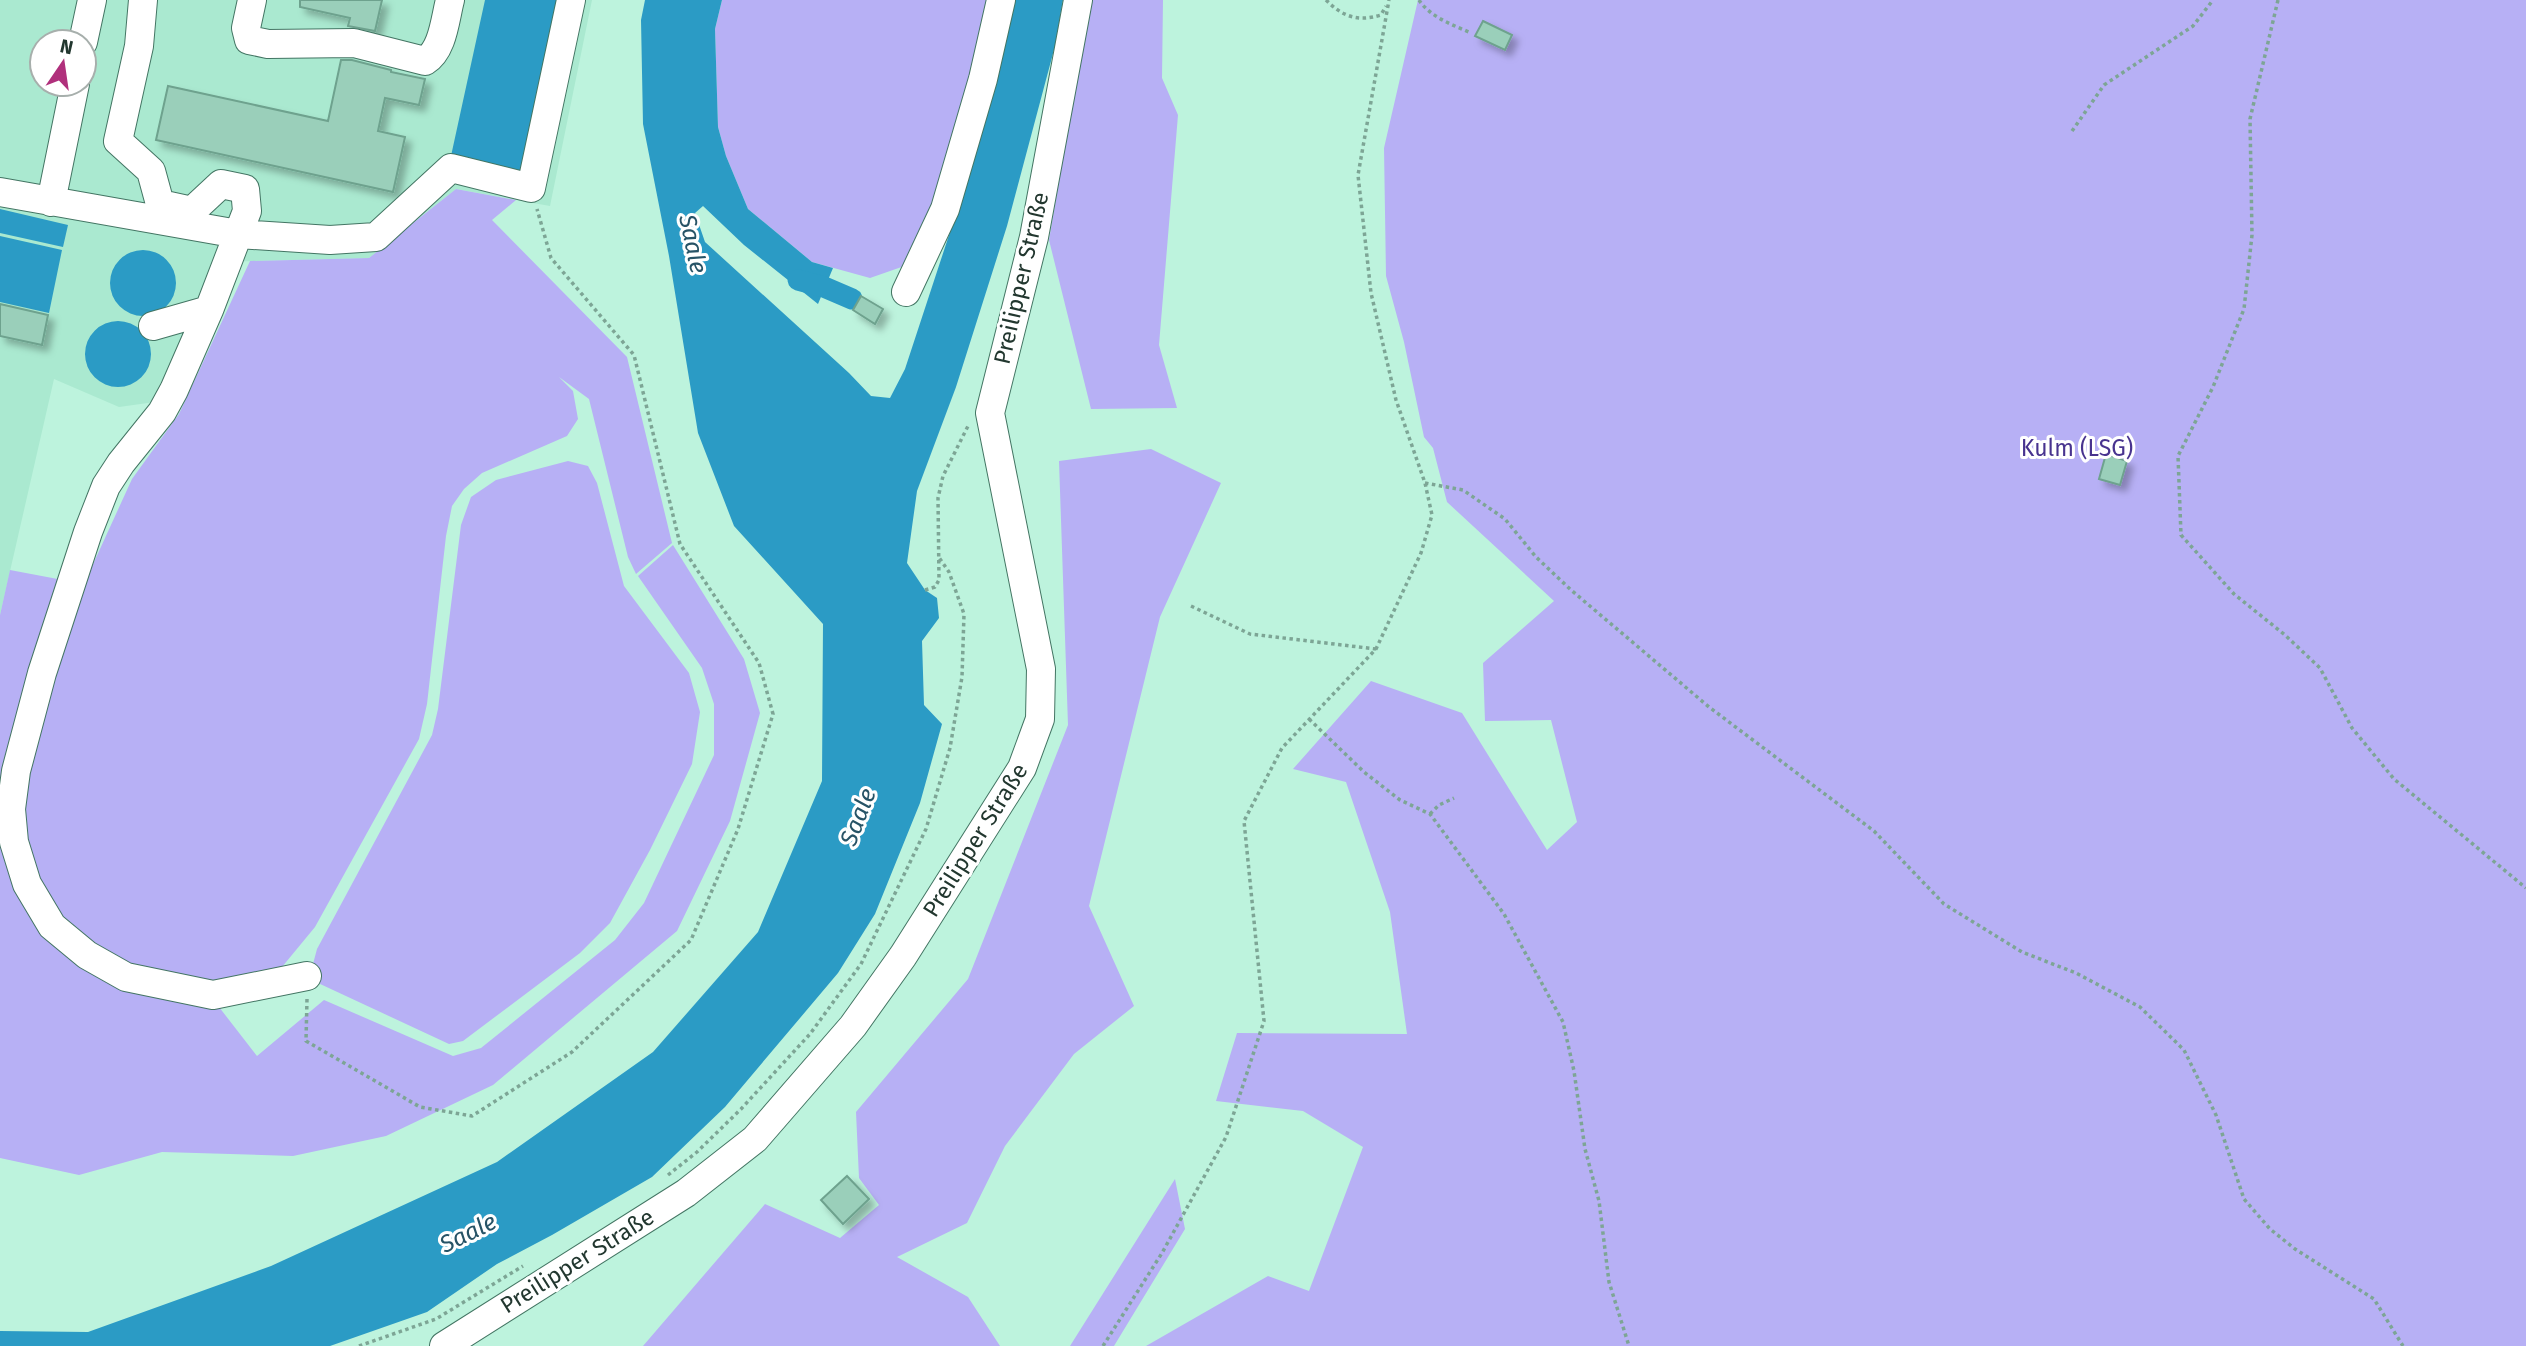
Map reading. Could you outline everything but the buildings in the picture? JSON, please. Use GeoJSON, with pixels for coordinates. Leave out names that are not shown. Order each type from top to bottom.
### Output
{"type":"FeatureCollection","features":[{"type":"Feature","properties":{"kind":"street"},"geometry":{"type":"LineString","coordinates":[[86,28],[92,0]]}},
{"type":"Feature","properties":{"kind":"street"},"geometry":{"type":"LineString","coordinates":[[143,0],[139,46],[118,141],[151,171],[160,204],[192,211],[221,184],[245,189],[247,211],[209,310],[174,390],[162,412],[106,486],[88,532],[42,673],[16,771],[11,809],[13,842],[27,884],[52,926],[87,955],[127,978],[213,995],[307,975]]}},
{"type":"Feature","properties":{"kind":"street"},"geometry":{"type":"LineString","coordinates":[[252,0],[246,27],[249,40],[253,42],[354,43],[425,61],[432,57],[440,41],[450,0]]}},
{"type":"Feature","properties":{"kind":"street"},"geometry":{"type":"LineString","coordinates":[[0,192],[239,234],[330,240],[376,237],[450,168],[531,188],[571,0]]}},
{"type":"Feature","properties":{"kind":"street"},"geometry":{"type":"LineString","coordinates":[[906,292],[945,209],[983,79],[1001,0]]}},
{"type":"Feature","properties":{"kind":"street","name":"Preilipper Straße"},"geometry":{"type":"LineString","coordinates":[[444,1346],[686,1193],[755,1139],[860,1016],[903,956],[1022,768],[1040,719],[1041,669],[990,413],[1034,237],[1077,0]]}},
{"type":"Feature","properties":{"kind":"street"},"geometry":{"type":"LineString","coordinates":[[51,202],[72,98]]}},
{"type":"Feature","properties":{"kind":"street"},"geometry":{"type":"LineString","coordinates":[[153,326],[209,310]]}},
{"type":"Feature","properties":{"kind":"path"},"geometry":{"type":"LineString","coordinates":[[1326,0],[1347,17],[1366,19],[1381,15],[1389,1]]}},
{"type":"Feature","properties":{"kind":"path"},"geometry":{"type":"LineString","coordinates":[[1419,0],[1424,8],[1447,23],[1471,33]]}},
{"type":"Feature","properties":{"kind":"path"},"geometry":{"type":"LineString","coordinates":[[2072,131],[2104,85],[2193,26],[2213,0]]}},
{"type":"Feature","properties":{"kind":"path"},"geometry":{"type":"LineString","coordinates":[[2278,0],[2250,119],[2252,236],[2244,309],[2213,387],[2178,456],[2181,535],[2234,594],[2285,635],[2320,668],[2352,728],[2394,779],[2526,888]]}},
{"type":"Feature","properties":{"kind":"path"},"geometry":{"type":"LineString","coordinates":[[1103,1346],[1162,1252],[1226,1137],[1264,1021],[1244,821],[1282,748],[1376,649],[1421,553],[1432,515],[1425,483],[1396,400],[1371,293],[1358,175],[1389,1]]}},
{"type":"Feature","properties":{"kind":"path"},"geometry":{"type":"LineString","coordinates":[[307,975],[306,1041],[420,1107],[472,1116],[572,1052],[691,940],[738,829],[773,714],[759,663],[680,544],[634,355],[551,258],[531,188]]}},
{"type":"Feature","properties":{"kind":"path"},"geometry":{"type":"LineString","coordinates":[[925,590],[935,587],[939,580],[938,498],[943,476],[971,421],[990,413]]}},
{"type":"Feature","properties":{"kind":"path"},"geometry":{"type":"LineString","coordinates":[[1425,483],[1463,490],[1504,519],[1536,557],[1571,590],[1709,707],[1874,831],[1944,904],[2022,951],[2076,973],[2140,1007],[2184,1050],[2216,1115],[2244,1199],[2270,1229],[2295,1250],[2374,1299],[2403,1346]]}},
{"type":"Feature","properties":{"kind":"path"},"geometry":{"type":"LineString","coordinates":[[658,1182],[697,1152],[810,1034],[861,964],[926,829],[950,748],[962,677],[964,614],[949,572],[938,556]]}},
{"type":"Feature","properties":{"kind":"path"},"geometry":{"type":"LineString","coordinates":[[1191,606],[1250,634],[1376,649]]}},
{"type":"Feature","properties":{"kind":"path"},"geometry":{"type":"LineString","coordinates":[[1309,719],[1364,772],[1399,800],[1430,814],[1504,914],[1563,1022],[1574,1071],[1585,1149],[1599,1201],[1609,1282],[1629,1346]]}},
{"type":"Feature","properties":{"kind":"path"},"geometry":{"type":"LineString","coordinates":[[1430,814],[1439,805],[1454,798]]}},
{"type":"Feature","properties":{"kind":"path"},"geometry":{"type":"LineString","coordinates":[[359,1346],[436,1319],[534,1260]]}},
{"type":"Feature","properties":{"kind":"shaded area"},"geometry":{"type":"Polygon","coordinates":[[[0,0],[592,0],[550,206],[456,189],[369,258],[220,262],[162,401],[119,407],[54,379],[0,615],[0,0]]]}},
{"type":"Feature","properties":{"kind":"green space"},"geometry":{"type":"Polygon","coordinates":[[[722,0],[988,0],[934,215],[913,263],[870,278],[812,262],[748,209],[726,156],[718,127],[715,29],[722,0]]]}},
{"type":"Feature","properties":{"kind":"green space"},"geometry":{"type":"Polygon","coordinates":[[[1090,0],[1163,0],[1162,78],[1178,115],[1159,345],[1177,408],[1091,409],[1049,240],[1090,0]]]}},
{"type":"Feature","properties":{"kind":"green space","name":"Kulm (LSG)"},"geometry":{"type":"Polygon","coordinates":[[[1418,0],[2526,0],[2526,1346],[1146,1346],[1268,1276],[1309,1291],[1363,1147],[1303,1111],[1216,1101],[1237,1033],[1407,1034],[1390,912],[1346,782],[1293,769],[1371,681],[1462,713],[1547,850],[1577,822],[1551,720],[1485,721],[1483,663],[1554,601],[1447,502],[1433,448],[1424,437],[1404,342],[1386,276],[1384,148],[1418,0]]]}},
{"type":"Feature","properties":{"kind":"green space"},"geometry":{"type":"Polygon","coordinates":[[[456,189],[516,200],[492,220],[627,357],[672,543],[636,574],[628,557],[589,399],[559,377],[573,391],[578,419],[567,436],[482,473],[464,489],[452,506],[446,536],[427,704],[419,739],[315,927],[282,967],[211,986],[125,971],[51,912],[4,808],[66,954],[219,1007],[257,1056],[324,1000],[453,1056],[481,1048],[615,940],[644,903],[714,755],[714,704],[702,668],[638,576],[673,545],[744,659],[760,713],[730,821],[677,931],[493,1085],[386,1136],[293,1156],[162,1152],[79,1175],[0,1158],[0,615],[10,570],[84,584],[132,479],[179,414],[250,261],[369,258],[456,189]]]}},
{"type":"Feature","properties":{"kind":"green space"},"geometry":{"type":"Polygon","coordinates":[[[1151,449],[1221,483],[1160,617],[1089,906],[1134,1006],[1074,1054],[1005,1146],[967,1223],[897,1257],[968,1297],[1000,1346],[643,1346],[765,1204],[840,1238],[879,1205],[859,1178],[856,1112],[968,979],[1068,725],[1059,461],[1151,449]]]}},
{"type":"Feature","properties":{"kind":"green space"},"geometry":{"type":"Polygon","coordinates":[[[568,461],[588,466],[597,483],[624,586],[689,673],[700,712],[692,764],[610,923],[580,953],[463,1041],[449,1044],[318,983],[313,964],[317,949],[432,735],[438,709],[461,525],[471,497],[496,480],[568,461]]]}},
{"type":"Feature","properties":{"kind":"green space"},"geometry":{"type":"Polygon","coordinates":[[[1175,1179],[1185,1229],[1114,1346],[1070,1346],[1175,1179]]]}},
{"type":"Feature","properties":{"kind":"water"},"geometry":{"type":"Polygon","coordinates":[[[485,0],[562,0],[524,172],[451,156],[485,0]]]}},
{"type":"Feature","properties":{"kind":"water","name":"Saale"},"geometry":{"type":"Polygon","coordinates":[[[645,0],[722,0],[715,29],[718,127],[726,156],[748,209],[812,262],[833,268],[818,304],[744,245],[703,206],[695,213],[705,242],[871,396],[890,398],[905,369],[951,229],[1015,0],[1063,0],[1055,46],[1007,226],[956,387],[917,491],[907,563],[925,590],[937,598],[939,618],[922,641],[924,705],[942,724],[920,803],[875,914],[838,973],[725,1107],[652,1177],[497,1264],[427,1312],[330,1346],[0,1346],[0,1331],[88,1332],[271,1266],[497,1162],[653,1052],[758,932],[822,781],[823,624],[734,526],[698,433],[669,256],[643,124],[641,20],[645,0]]]}},
{"type":"Feature","properties":{"kind":"water"},"geometry":{"type":"Polygon","coordinates":[[[0,209],[68,225],[63,247],[0,233],[0,209]]]}},
{"type":"Feature","properties":{"kind":"water"},"geometry":{"type":"Polygon","coordinates":[[[0,236],[62,250],[49,313],[0,302],[0,236]]]}},
{"type":"Feature","properties":{"kind":"water"},"geometry":{"type":"Polygon","coordinates":[[[143,250],[156,253],[166,260],[173,270],[176,283],[173,296],[166,306],[156,313],[143,316],[130,313],[120,306],[113,296],[110,283],[113,270],[120,260],[130,253],[143,250]]]}},
{"type":"Feature","properties":{"kind":"water"},"geometry":{"type":"Polygon","coordinates":[[[118,321],[131,324],[141,331],[148,341],[151,354],[148,367],[141,377],[131,384],[118,387],[105,384],[95,377],[88,367],[85,354],[88,341],[95,331],[105,324],[118,321]]]}},
{"type":"Feature","properties":{"kind":"waterway"},"geometry":{"type":"LineString","coordinates":[[798,280],[852,299]]}}]}
